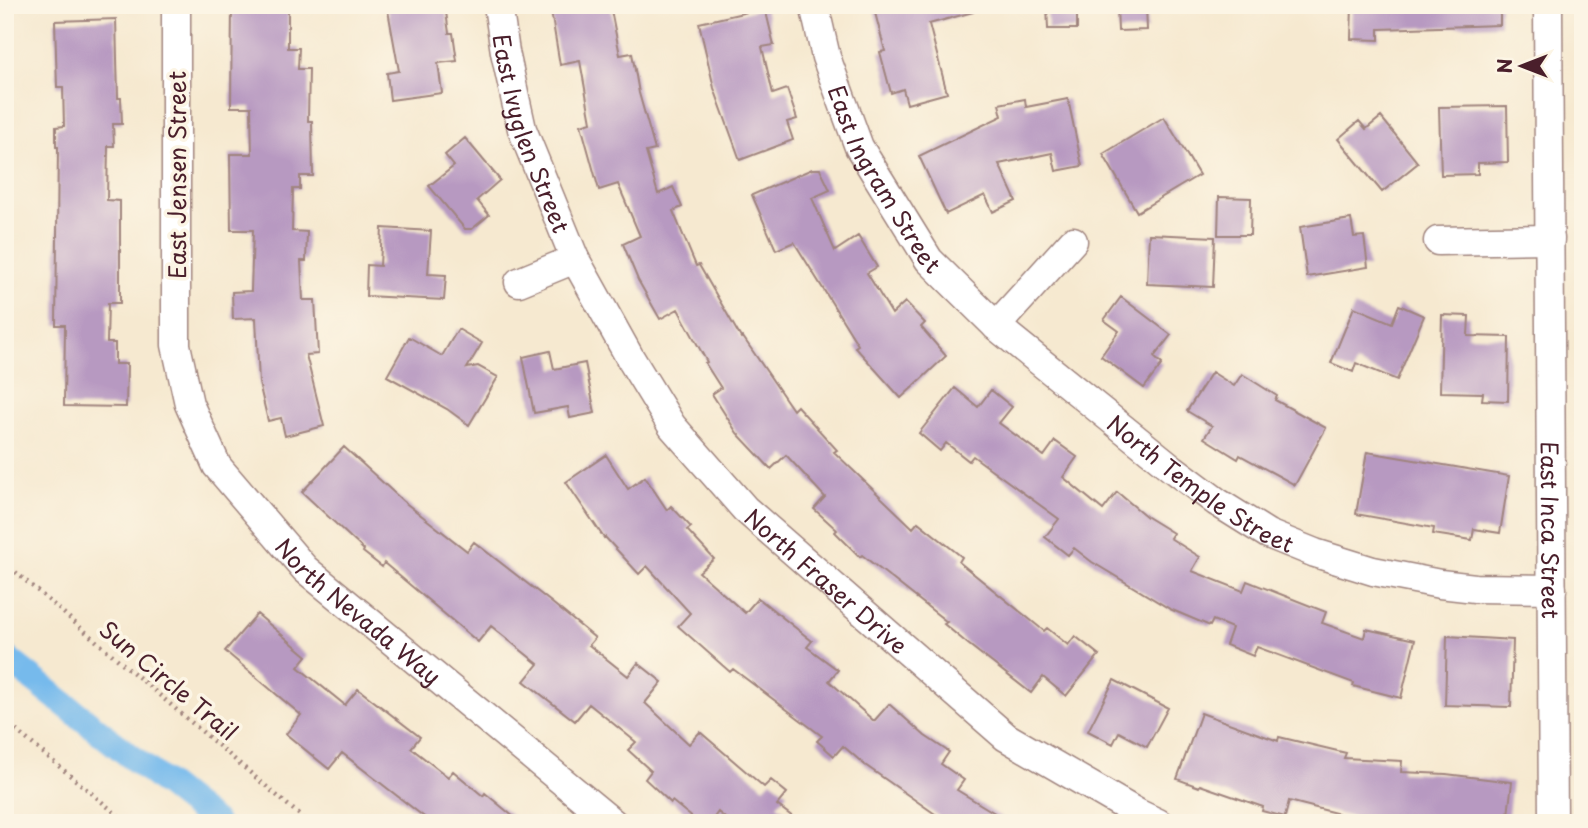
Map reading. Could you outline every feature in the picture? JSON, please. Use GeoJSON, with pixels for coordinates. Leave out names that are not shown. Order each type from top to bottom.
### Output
{"type":"FeatureCollection","features":[{"type":"Feature","properties":{"kind":"street","name":"East Jensen Street"},"geometry":{"type":"LineString","coordinates":[[176,5],[176,345]]}},
{"type":"Feature","properties":{"kind":"street","name":"East Ivyglen Street"},"geometry":{"type":"LineString","coordinates":[[498,5],[522,130],[575,259]]}},
{"type":"Feature","properties":{"kind":"street","name":"East Ingram Street"},"geometry":{"type":"LineString","coordinates":[[814,5],[826,57],[859,147],[929,260],[996,326]]}},
{"type":"Feature","properties":{"kind":"street","name":"East Inca Street"},"geometry":{"type":"LineString","coordinates":[[1548,5],[1553,823]]}},
{"type":"Feature","properties":{"kind":"street"},"geometry":{"type":"LineString","coordinates":[[1438,241],[1550,239]]}},
{"type":"Feature","properties":{"kind":"street"},"geometry":{"type":"LineString","coordinates":[[996,326],[1073,242]]}},
{"type":"Feature","properties":{"kind":"street"},"geometry":{"type":"LineString","coordinates":[[519,282],[575,259]]}},
{"type":"Feature","properties":{"kind":"street","name":"North Fraser Drive"},"geometry":{"type":"LineString","coordinates":[[575,259],[672,426],[745,509],[1006,737],[1158,823]]}},
{"type":"Feature","properties":{"kind":"street","name":"North Temple Street"},"geometry":{"type":"LineString","coordinates":[[996,326],[1173,469],[1217,502],[1268,534],[1315,553],[1412,580],[1475,588],[1552,589]]}},
{"type":"Feature","properties":{"kind":"street","name":"North Nevada Way"},"geometry":{"type":"LineString","coordinates":[[176,345],[189,404],[218,466],[304,569],[613,823]]}},
{"type":"Feature","properties":{"kind":"path","name":"Sun Circle Trail"},"geometry":{"type":"LineString","coordinates":[[5,563],[309,823]]}},
{"type":"Feature","properties":{"kind":"path"},"geometry":{"type":"LineString","coordinates":[[5,721],[127,823]]}},
{"type":"Feature","properties":{"kind":"building"},"geometry":{"type":"Polygon","coordinates":[[[232,5],[288,5],[288,48],[299,48],[298,69],[309,69],[308,121],[312,121],[313,176],[300,176],[300,189],[293,189],[292,231],[307,232],[306,261],[301,261],[303,300],[315,300],[318,354],[306,355],[324,426],[285,436],[281,418],[268,421],[259,383],[256,318],[233,319],[232,292],[251,291],[253,230],[231,230],[230,154],[252,154],[251,107],[231,107],[232,5]]]}},
{"type":"Feature","properties":{"kind":"building"},"geometry":{"type":"Polygon","coordinates":[[[387,5],[445,5],[457,61],[438,63],[442,93],[390,100],[387,73],[399,71],[387,5]]]}},
{"type":"Feature","properties":{"kind":"building"},"geometry":{"type":"Polygon","coordinates":[[[550,5],[610,5],[620,55],[632,53],[639,93],[655,150],[646,152],[658,194],[673,187],[682,207],[673,211],[696,266],[699,265],[741,338],[743,337],[793,410],[797,406],[837,450],[834,452],[913,528],[918,522],[962,557],[959,562],[1044,631],[1047,628],[1068,645],[1075,636],[1099,655],[1066,696],[1043,677],[1031,693],[968,644],[944,624],[947,622],[862,555],[860,557],[835,532],[837,530],[814,509],[825,497],[786,455],[771,469],[737,433],[712,394],[721,388],[705,363],[707,362],[678,309],[660,319],[638,280],[623,244],[640,236],[618,184],[599,190],[581,125],[591,122],[580,61],[560,65],[550,5]]]}},
{"type":"Feature","properties":{"kind":"building"},"geometry":{"type":"Polygon","coordinates":[[[873,5],[972,5],[973,12],[929,24],[947,93],[907,104],[903,89],[891,93],[880,52],[885,51],[873,5]]]}},
{"type":"Feature","properties":{"kind":"building"},"geometry":{"type":"Polygon","coordinates":[[[1047,5],[1077,5],[1077,29],[1048,29],[1047,5]]]}},
{"type":"Feature","properties":{"kind":"building"},"geometry":{"type":"Polygon","coordinates":[[[1117,5],[1146,5],[1147,30],[1118,31],[1117,5]]]}},
{"type":"Feature","properties":{"kind":"building"},"geometry":{"type":"Polygon","coordinates":[[[1352,5],[1500,5],[1500,25],[1379,29],[1379,40],[1351,39],[1352,5]]]}},
{"type":"Feature","properties":{"kind":"building"},"geometry":{"type":"Polygon","coordinates":[[[765,8],[774,45],[762,47],[773,94],[787,89],[797,119],[787,122],[793,140],[740,160],[714,88],[699,23],[765,8]]]}},
{"type":"Feature","properties":{"kind":"building"},"geometry":{"type":"Polygon","coordinates":[[[116,19],[118,98],[121,98],[122,124],[113,124],[114,146],[108,146],[107,200],[120,201],[120,303],[108,303],[107,343],[115,343],[115,364],[127,364],[126,407],[64,406],[65,325],[56,325],[56,127],[64,126],[63,87],[57,87],[55,21],[116,19]]]}},
{"type":"Feature","properties":{"kind":"building"},"geometry":{"type":"Polygon","coordinates":[[[1025,99],[1026,107],[1068,99],[1082,166],[1056,171],[1052,153],[999,164],[1016,201],[993,212],[985,195],[946,214],[919,156],[1002,116],[999,104],[1025,99]]]}},
{"type":"Feature","properties":{"kind":"building"},"geometry":{"type":"Polygon","coordinates":[[[1507,106],[1508,162],[1478,163],[1478,174],[1441,175],[1439,107],[1507,106]]]}},
{"type":"Feature","properties":{"kind":"building"},"geometry":{"type":"Polygon","coordinates":[[[1164,117],[1199,175],[1137,212],[1103,154],[1164,117]]]}},
{"type":"Feature","properties":{"kind":"building"},"geometry":{"type":"Polygon","coordinates":[[[1381,117],[1418,163],[1382,192],[1338,139],[1359,121],[1366,129],[1381,117]]]}},
{"type":"Feature","properties":{"kind":"building"},"geometry":{"type":"Polygon","coordinates":[[[465,138],[500,180],[477,200],[489,215],[472,229],[465,229],[429,186],[454,166],[445,155],[465,138]]]}},
{"type":"Feature","properties":{"kind":"building"},"geometry":{"type":"Polygon","coordinates":[[[812,169],[820,169],[830,190],[812,198],[835,251],[858,236],[877,267],[867,273],[892,314],[905,302],[925,323],[921,327],[946,356],[901,398],[855,347],[858,345],[794,242],[776,250],[752,195],[812,169]]]}},
{"type":"Feature","properties":{"kind":"building"},"geometry":{"type":"Polygon","coordinates":[[[1219,197],[1251,198],[1250,235],[1218,235],[1219,197]]]}},
{"type":"Feature","properties":{"kind":"building"},"geometry":{"type":"Polygon","coordinates":[[[1351,219],[1354,237],[1364,236],[1368,267],[1307,277],[1300,227],[1351,219]]]}},
{"type":"Feature","properties":{"kind":"building"},"geometry":{"type":"Polygon","coordinates":[[[382,228],[431,231],[428,274],[446,275],[444,300],[366,296],[367,265],[380,266],[382,228]]]}},
{"type":"Feature","properties":{"kind":"building"},"geometry":{"type":"Polygon","coordinates":[[[1149,234],[1215,237],[1213,287],[1147,284],[1149,234]]]}},
{"type":"Feature","properties":{"kind":"building"},"geometry":{"type":"Polygon","coordinates":[[[1121,297],[1171,335],[1154,357],[1162,364],[1144,388],[1101,356],[1119,331],[1104,320],[1121,297]]]}},
{"type":"Feature","properties":{"kind":"building"},"geometry":{"type":"Polygon","coordinates":[[[1399,305],[1424,316],[1397,380],[1356,363],[1353,372],[1331,363],[1354,307],[1392,323],[1399,305]]]}},
{"type":"Feature","properties":{"kind":"building"},"geometry":{"type":"Polygon","coordinates":[[[1442,315],[1469,316],[1468,336],[1509,337],[1508,401],[1482,400],[1483,393],[1440,392],[1442,315]]]}},
{"type":"Feature","properties":{"kind":"building"},"geometry":{"type":"Polygon","coordinates":[[[458,329],[482,343],[467,368],[478,366],[498,377],[469,425],[447,409],[387,376],[409,337],[442,356],[458,329]]]}},
{"type":"Feature","properties":{"kind":"building"},"geometry":{"type":"Polygon","coordinates":[[[550,351],[554,369],[585,363],[595,413],[570,418],[568,407],[534,413],[523,357],[550,351]]]}},
{"type":"Feature","properties":{"kind":"building"},"geometry":{"type":"Polygon","coordinates":[[[1212,372],[1234,386],[1242,374],[1277,396],[1275,400],[1326,428],[1295,485],[1240,455],[1238,459],[1204,438],[1212,426],[1187,411],[1212,372]]]}},
{"type":"Feature","properties":{"kind":"building"},"geometry":{"type":"Polygon","coordinates":[[[955,388],[978,407],[991,390],[1012,407],[999,423],[1044,456],[1055,441],[1077,457],[1063,477],[1103,510],[1117,492],[1147,517],[1173,533],[1170,538],[1200,557],[1192,571],[1243,591],[1247,581],[1326,612],[1322,623],[1364,638],[1366,629],[1415,640],[1401,698],[1353,686],[1354,683],[1257,647],[1253,656],[1226,645],[1232,628],[1213,620],[1210,626],[1170,609],[1092,562],[1074,548],[1068,555],[1045,537],[1059,519],[973,456],[969,461],[946,443],[940,451],[919,433],[955,388]]]}},
{"type":"Feature","properties":{"kind":"building"},"geometry":{"type":"Polygon","coordinates":[[[344,447],[403,501],[467,551],[474,542],[551,602],[595,638],[589,645],[628,676],[638,663],[662,682],[645,703],[689,744],[700,732],[764,787],[771,780],[787,793],[777,805],[801,823],[731,823],[718,812],[710,823],[699,823],[672,801],[671,803],[645,779],[651,771],[628,750],[636,742],[589,704],[575,721],[524,681],[538,664],[491,626],[478,642],[384,563],[382,567],[363,552],[364,550],[302,492],[344,447]]]}},
{"type":"Feature","properties":{"kind":"building"},"geometry":{"type":"Polygon","coordinates":[[[1367,452],[1509,476],[1500,533],[1474,529],[1472,540],[1433,534],[1434,528],[1356,514],[1367,452]]]}},
{"type":"Feature","properties":{"kind":"building"},"geometry":{"type":"Polygon","coordinates":[[[606,455],[628,489],[645,477],[667,510],[671,506],[691,527],[687,530],[714,559],[699,572],[745,613],[758,598],[812,641],[807,647],[838,670],[829,681],[874,721],[889,704],[925,736],[949,752],[941,764],[964,780],[957,790],[1011,823],[948,823],[865,765],[843,746],[834,756],[817,741],[822,736],[733,669],[730,672],[678,626],[690,613],[647,566],[639,574],[604,538],[566,482],[606,455]]]}},
{"type":"Feature","properties":{"kind":"building"},"geometry":{"type":"Polygon","coordinates":[[[257,614],[307,656],[298,667],[345,705],[358,689],[420,737],[411,748],[448,777],[453,771],[521,823],[432,823],[342,753],[329,769],[286,734],[301,715],[225,651],[257,614]]]}},
{"type":"Feature","properties":{"kind":"building"},"geometry":{"type":"Polygon","coordinates":[[[1447,636],[1513,640],[1511,707],[1445,705],[1447,636]]]}},
{"type":"Feature","properties":{"kind":"building"},"geometry":{"type":"Polygon","coordinates":[[[1114,680],[1168,708],[1147,747],[1119,732],[1113,744],[1088,731],[1114,680]]]}},
{"type":"Feature","properties":{"kind":"building"},"geometry":{"type":"Polygon","coordinates":[[[1201,713],[1278,741],[1279,737],[1346,753],[1344,758],[1402,761],[1401,772],[1512,782],[1507,823],[1396,823],[1363,820],[1289,801],[1285,817],[1262,811],[1263,807],[1177,779],[1201,713]]]}},
{"type":"Feature","properties":{"kind":"waterway"},"geometry":{"type":"LineString","coordinates":[[5,657],[215,823]]}}]}
